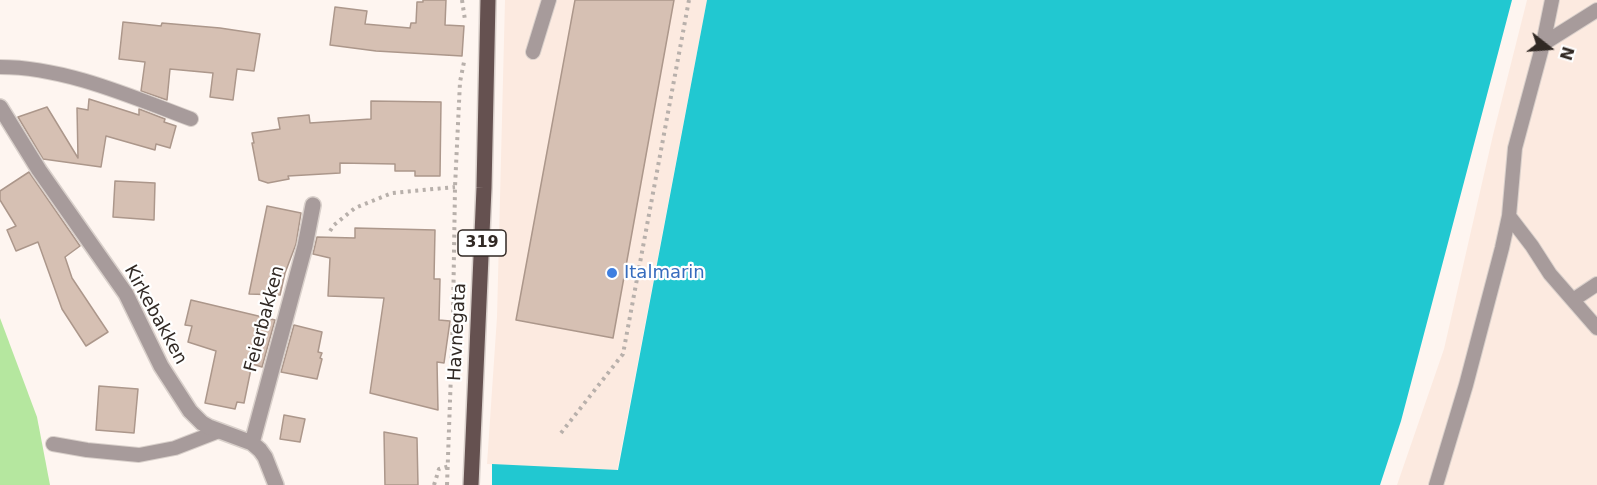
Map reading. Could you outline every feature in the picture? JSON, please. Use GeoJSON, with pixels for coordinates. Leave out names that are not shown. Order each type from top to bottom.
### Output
{"type":"FeatureCollection","features":[{"type":"Feature","properties":{"kind":"main road","name":"Havnegata"},"geometry":{"type":"LineString","coordinates":[[471,485],[484,188],[488,0]]}},
{"type":"Feature","properties":{"kind":"street","name":"Kirkebakken"},"geometry":{"type":"LineString","coordinates":[[0,107],[39,170],[126,294],[161,366],[177,393],[196,418],[209,427],[252,443]]}},
{"type":"Feature","properties":{"kind":"street","name":"Feierbakken"},"geometry":{"type":"LineString","coordinates":[[252,443],[305,246],[313,205]]}},
{"type":"Feature","properties":{"kind":"street"},"geometry":{"type":"LineString","coordinates":[[252,443],[265,458],[276,485]]}},
{"type":"Feature","properties":{"kind":"lane"},"geometry":{"type":"LineString","coordinates":[[533,52],[549,0]]}},
{"type":"Feature","properties":{"kind":"lane"},"geometry":{"type":"LineString","coordinates":[[1436,485],[1466,385],[1502,248],[1509,216],[1515,148],[1543,44],[1552,0]]}},
{"type":"Feature","properties":{"kind":"lane"},"geometry":{"type":"LineString","coordinates":[[1543,44],[1597,10]]}},
{"type":"Feature","properties":{"kind":"lane"},"geometry":{"type":"LineString","coordinates":[[0,67],[18,67],[84,81],[191,119]]}},
{"type":"Feature","properties":{"kind":"lane"},"geometry":{"type":"LineString","coordinates":[[1509,216],[1550,274],[1597,328]]}},
{"type":"Feature","properties":{"kind":"lane"},"geometry":{"type":"LineString","coordinates":[[1573,300],[1597,284]]}},
{"type":"Feature","properties":{"kind":"lane"},"geometry":{"type":"LineString","coordinates":[[53,444],[139,455],[176,448],[219,431]]}},
{"type":"Feature","properties":{"kind":"path"},"geometry":{"type":"LineString","coordinates":[[462,0],[466,25]]}},
{"type":"Feature","properties":{"kind":"path"},"geometry":{"type":"LineString","coordinates":[[561,433],[623,354],[689,0]]}},
{"type":"Feature","properties":{"kind":"path"},"geometry":{"type":"LineString","coordinates":[[447,485],[455,187],[460,82],[465,58]]}},
{"type":"Feature","properties":{"kind":"path"},"geometry":{"type":"LineString","coordinates":[[305,246],[324,239],[334,225],[355,208],[392,193],[455,187]]}},
{"type":"Feature","properties":{"kind":"shaded area"},"geometry":{"type":"Polygon","coordinates":[[[505,0],[707,0],[617,471],[487,464],[497,317],[505,0]]]}},
{"type":"Feature","properties":{"kind":"shaded area"},"geometry":{"type":"Polygon","coordinates":[[[1527,0],[1597,0],[1597,485],[1397,485],[1444,349],[1493,135],[1527,0]]]}},
{"type":"Feature","properties":{"kind":"green space"},"geometry":{"type":"Polygon","coordinates":[[[0,318],[37,417],[50,485],[0,485],[0,318]]]}},
{"type":"Feature","properties":{"kind":"water"},"geometry":{"type":"Polygon","coordinates":[[[707,0],[1512,0],[1401,421],[1380,485],[492,485],[492,464],[618,470],[707,0]]]}},
{"type":"Feature","properties":{"kind":"building"},"geometry":{"type":"Polygon","coordinates":[[[423,0],[446,0],[445,25],[464,26],[462,56],[376,51],[330,45],[335,7],[367,11],[365,24],[410,28],[411,23],[416,23],[417,2],[423,2],[423,0]]]}},
{"type":"Feature","properties":{"kind":"building"},"geometry":{"type":"Polygon","coordinates":[[[575,0],[674,0],[613,338],[516,320],[575,0]]]}},
{"type":"Feature","properties":{"kind":"building"},"geometry":{"type":"Polygon","coordinates":[[[123,22],[220,28],[260,34],[254,71],[237,69],[233,100],[210,97],[213,73],[170,69],[167,100],[141,91],[145,62],[119,59],[123,22]]]}},
{"type":"Feature","properties":{"kind":"building"},"geometry":{"type":"Polygon","coordinates":[[[89,99],[139,115],[139,109],[165,119],[164,122],[176,126],[170,148],[156,144],[155,150],[106,136],[101,167],[43,159],[18,117],[47,107],[78,158],[77,108],[88,110],[89,99]]]}},
{"type":"Feature","properties":{"kind":"building"},"geometry":{"type":"Polygon","coordinates":[[[371,101],[441,102],[440,176],[415,176],[415,171],[395,171],[395,164],[340,163],[340,173],[288,176],[289,179],[268,183],[259,180],[252,133],[280,129],[278,118],[309,115],[310,123],[371,119],[371,101]]]}},
{"type":"Feature","properties":{"kind":"building"},"geometry":{"type":"Polygon","coordinates":[[[29,172],[80,246],[65,257],[72,278],[108,332],[86,346],[62,309],[38,242],[16,251],[7,230],[16,226],[0,200],[0,191],[29,172]]]}},
{"type":"Feature","properties":{"kind":"building"},"geometry":{"type":"Polygon","coordinates":[[[115,181],[155,183],[154,220],[113,217],[115,181]]]}},
{"type":"Feature","properties":{"kind":"building"},"geometry":{"type":"Polygon","coordinates":[[[267,206],[301,213],[296,244],[285,273],[280,295],[249,294],[267,206]]]}},
{"type":"Feature","properties":{"kind":"building"},"geometry":{"type":"Polygon","coordinates":[[[355,228],[435,230],[434,279],[440,279],[439,320],[450,321],[444,363],[437,362],[438,410],[370,393],[384,298],[328,296],[330,258],[313,254],[317,237],[355,238],[355,228]]]}},
{"type":"Feature","properties":{"kind":"building"},"geometry":{"type":"Polygon","coordinates":[[[191,300],[275,320],[262,367],[252,364],[244,403],[237,402],[235,409],[205,403],[216,351],[188,342],[192,326],[185,325],[191,300]]]}},
{"type":"Feature","properties":{"kind":"building"},"geometry":{"type":"Polygon","coordinates":[[[294,325],[322,332],[318,352],[322,353],[320,358],[322,359],[317,379],[281,372],[294,325]]]}},
{"type":"Feature","properties":{"kind":"building"},"geometry":{"type":"Polygon","coordinates":[[[99,386],[138,389],[134,433],[96,430],[99,386]]]}},
{"type":"Feature","properties":{"kind":"building"},"geometry":{"type":"Polygon","coordinates":[[[284,415],[305,419],[300,442],[280,439],[284,415]]]}},
{"type":"Feature","properties":{"kind":"building"},"geometry":{"type":"Polygon","coordinates":[[[384,432],[417,438],[418,485],[385,485],[384,432]]]}},
{"type":"Feature","properties":{"kind":"place","name":"Italmarin"},"geometry":{"type":"Point","coordinates":[612,273]}}]}
